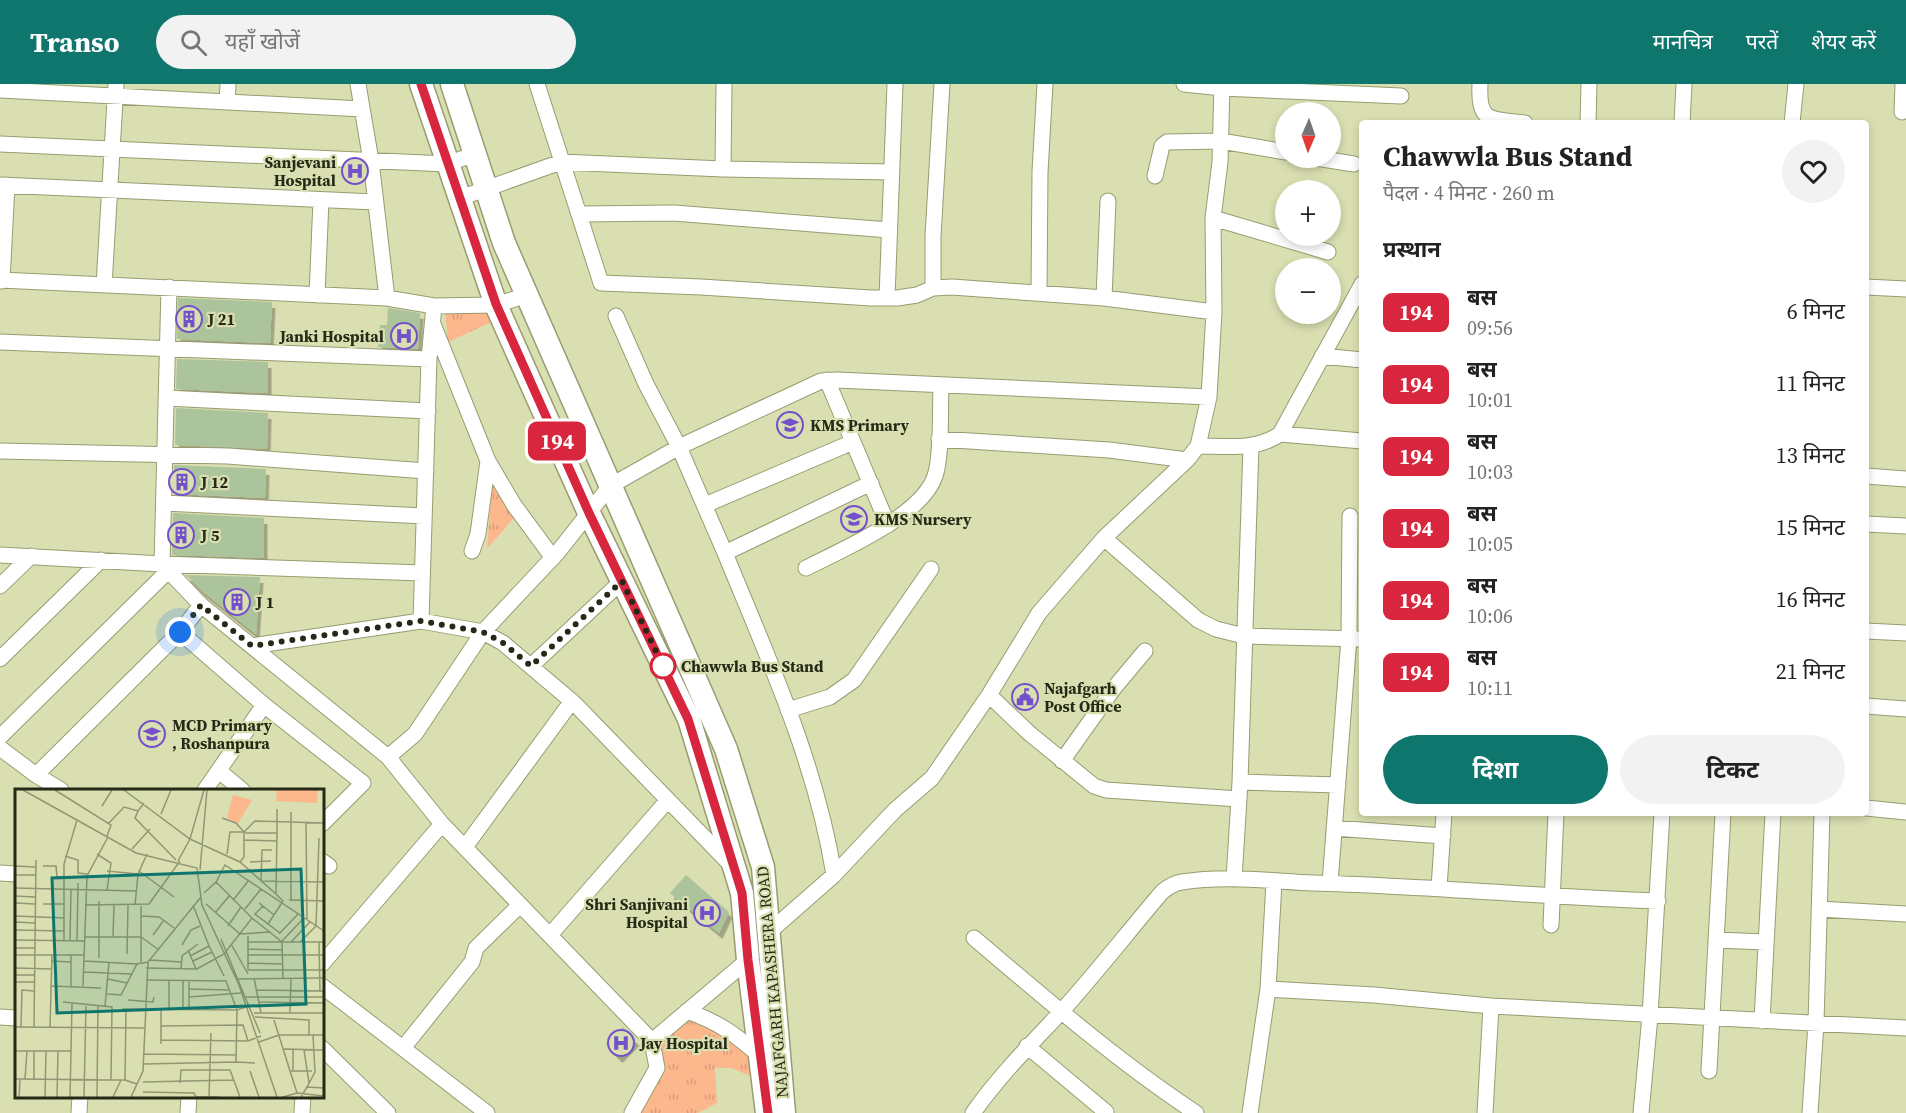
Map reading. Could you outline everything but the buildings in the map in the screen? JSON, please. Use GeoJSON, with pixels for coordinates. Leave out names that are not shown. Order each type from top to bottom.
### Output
{"type":"FeatureCollection","features":[{"type":"Feature","properties":{"kind":"main road","name":"NAJAFGARH KAPASHERA ROAD"},"geometry":{"type":"LineString","coordinates":[[421,84],[496,304],[589,513],[688,719],[742,893],[748,960],[768,1113]]}},
{"type":"Feature","properties":{"kind":"main road","name":"NAJAFGARH KAPASHERA ROAD"},"geometry":{"type":"LineString","coordinates":[[452,84],[504,243],[726,749],[763,867],[784,1113]]}},
{"type":"Feature","properties":{"kind":"street"},"geometry":{"type":"LineString","coordinates":[[227,102],[228,84]]}},
{"type":"Feature","properties":{"kind":"street"},"geometry":{"type":"LineString","coordinates":[[358,84],[387,298]]}},
{"type":"Feature","properties":{"kind":"street"},"geometry":{"type":"LineString","coordinates":[[537,84],[580,214],[599,282],[887,298],[917,295],[933,288],[952,287],[1104,298],[1214,312]]}},
{"type":"Feature","properties":{"kind":"street"},"geometry":{"type":"LineString","coordinates":[[723,169],[724,84]]}},
{"type":"Feature","properties":{"kind":"street"},"geometry":{"type":"LineString","coordinates":[[887,298],[895,84]]}},
{"type":"Feature","properties":{"kind":"street"},"geometry":{"type":"LineString","coordinates":[[933,288],[933,236],[942,84]]}},
{"type":"Feature","properties":{"kind":"street"},"geometry":{"type":"LineString","coordinates":[[1039,293],[1040,172],[1045,84]]}},
{"type":"Feature","properties":{"kind":"street"},"geometry":{"type":"LineString","coordinates":[[1184,84],[1375,89],[1401,96]]}},
{"type":"Feature","properties":{"kind":"street"},"geometry":{"type":"LineString","coordinates":[[1480,84],[1480,107],[1484,115],[1495,120]]}},
{"type":"Feature","properties":{"kind":"street"},"geometry":{"type":"LineString","coordinates":[[1588,120],[1590,84]]}},
{"type":"Feature","properties":{"kind":"street"},"geometry":{"type":"LineString","coordinates":[[1682,120],[1684,84]]}},
{"type":"Feature","properties":{"kind":"street"},"geometry":{"type":"LineString","coordinates":[[1792,120],[1796,84]]}},
{"type":"Feature","properties":{"kind":"street"},"geometry":{"type":"LineString","coordinates":[[1902,112],[1903,84]]}},
{"type":"Feature","properties":{"kind":"street"},"geometry":{"type":"LineString","coordinates":[[768,933],[834,875],[895,810],[932,778],[989,695],[1039,613],[1104,538],[1187,460],[1198,446],[1209,397],[1214,312],[1214,218],[1221,141],[1222,86]]}},
{"type":"Feature","properties":{"kind":"street"},"geometry":{"type":"LineString","coordinates":[[1,88],[116,90],[227,102],[362,109]]}},
{"type":"Feature","properties":{"kind":"street"},"geometry":{"type":"LineString","coordinates":[[104,285],[116,90]]}},
{"type":"Feature","properties":{"kind":"street"},"geometry":{"type":"LineString","coordinates":[[1155,176],[1163,144],[1221,141],[1275,150]]}},
{"type":"Feature","properties":{"kind":"street"},"geometry":{"type":"LineString","coordinates":[[0,144],[447,164],[474,154]]}},
{"type":"Feature","properties":{"kind":"street"},"geometry":{"type":"LineString","coordinates":[[460,198],[561,162],[723,169],[892,171]]}},
{"type":"Feature","properties":{"kind":"street"},"geometry":{"type":"LineString","coordinates":[[1341,162],[1354,164]]}},
{"type":"Feature","properties":{"kind":"street"},"geometry":{"type":"LineString","coordinates":[[375,202],[4,185],[1,280],[387,298],[433,314],[496,304],[527,295]]}},
{"type":"Feature","properties":{"kind":"street"},"geometry":{"type":"LineString","coordinates":[[317,295],[321,200]]}},
{"type":"Feature","properties":{"kind":"street"},"geometry":{"type":"LineString","coordinates":[[1104,298],[1108,201]]}},
{"type":"Feature","properties":{"kind":"street"},"geometry":{"type":"LineString","coordinates":[[580,214],[674,213],[889,230]]}},
{"type":"Feature","properties":{"kind":"street"},"geometry":{"type":"LineString","coordinates":[[1214,218],[1328,252]]}},
{"type":"Feature","properties":{"kind":"street"},"geometry":{"type":"LineString","coordinates":[[169,287],[164,455],[165,568],[201,605],[388,757],[442,824],[652,1041],[657,1068],[632,1113]]}},
{"type":"Feature","properties":{"kind":"street"},"geometry":{"type":"LineString","coordinates":[[1869,287],[1906,289]]}},
{"type":"Feature","properties":{"kind":"street"},"geometry":{"type":"LineString","coordinates":[[1198,446],[1251,446],[1270,441],[1280,434],[1359,292]]}},
{"type":"Feature","properties":{"kind":"street"},"geometry":{"type":"LineString","coordinates":[[421,621],[429,359],[433,314]]}},
{"type":"Feature","properties":{"kind":"street"},"geometry":{"type":"LineString","coordinates":[[433,314],[488,461],[514,506],[553,558]]}},
{"type":"Feature","properties":{"kind":"street"},"geometry":{"type":"LineString","coordinates":[[616,316],[705,505],[789,710],[828,838],[834,875]]}},
{"type":"Feature","properties":{"kind":"street"},"geometry":{"type":"LineString","coordinates":[[0,342],[429,359]]}},
{"type":"Feature","properties":{"kind":"street"},"geometry":{"type":"LineString","coordinates":[[1322,356],[1359,360]]}},
{"type":"Feature","properties":{"kind":"street"},"geometry":{"type":"LineString","coordinates":[[388,757],[415,734],[483,632],[553,558],[610,486],[679,447],[827,380],[1209,397]]}},
{"type":"Feature","properties":{"kind":"street"},"geometry":{"type":"LineString","coordinates":[[827,380],[888,525]]}},
{"type":"Feature","properties":{"kind":"street"},"geometry":{"type":"LineString","coordinates":[[806,567],[888,525],[916,502],[930,486],[936,476],[941,385]]}},
{"type":"Feature","properties":{"kind":"street"},"geometry":{"type":"LineString","coordinates":[[166,398],[428,411]]}},
{"type":"Feature","properties":{"kind":"street"},"geometry":{"type":"LineString","coordinates":[[1280,434],[1359,441]]}},
{"type":"Feature","properties":{"kind":"street"},"geometry":{"type":"LineString","coordinates":[[939,439],[1108,450],[1187,460]]}},
{"type":"Feature","properties":{"kind":"street"},"geometry":{"type":"LineString","coordinates":[[705,505],[853,442]]}},
{"type":"Feature","properties":{"kind":"street"},"geometry":{"type":"LineString","coordinates":[[1234,879],[1240,782],[1251,446]]}},
{"type":"Feature","properties":{"kind":"street"},"geometry":{"type":"LineString","coordinates":[[0,451],[228,456],[426,471]]}},
{"type":"Feature","properties":{"kind":"street"},"geometry":{"type":"LineString","coordinates":[[472,551],[478,534],[488,461]]}},
{"type":"Feature","properties":{"kind":"street"},"geometry":{"type":"LineString","coordinates":[[1869,476],[1906,478]]}},
{"type":"Feature","properties":{"kind":"street"},"geometry":{"type":"LineString","coordinates":[[725,553],[871,483]]}},
{"type":"Feature","properties":{"kind":"street"},"geometry":{"type":"LineString","coordinates":[[164,503],[424,516]]}},
{"type":"Feature","properties":{"kind":"street"},"geometry":{"type":"LineString","coordinates":[[1330,883],[1338,785],[1356,638],[1350,516]]}},
{"type":"Feature","properties":{"kind":"street"},"geometry":{"type":"LineString","coordinates":[[1869,524],[1906,526]]}},
{"type":"Feature","properties":{"kind":"street"},"geometry":{"type":"LineString","coordinates":[[1104,538],[1198,620],[1216,629],[1244,636],[1356,638]]}},
{"type":"Feature","properties":{"kind":"street"},"geometry":{"type":"LineString","coordinates":[[0,555],[101,560],[165,568],[422,573]]}},
{"type":"Feature","properties":{"kind":"street"},"geometry":{"type":"LineString","coordinates":[[0,586],[31,556]]}},
{"type":"Feature","properties":{"kind":"street"},"geometry":{"type":"LineString","coordinates":[[0,659],[101,560]]}},
{"type":"Feature","properties":{"kind":"street"},"geometry":{"type":"LineString","coordinates":[[0,737],[165,568]]}},
{"type":"Feature","properties":{"kind":"street"},"geometry":{"type":"LineString","coordinates":[[789,710],[830,697],[854,680],[931,569]]}},
{"type":"Feature","properties":{"kind":"street"},"geometry":{"type":"LineString","coordinates":[[531,666],[622,581]]}},
{"type":"Feature","properties":{"kind":"street"},"geometry":{"type":"LineString","coordinates":[[36,776],[180,632],[201,605]]}},
{"type":"Feature","properties":{"kind":"street"},"geometry":{"type":"LineString","coordinates":[[252,646],[421,621],[483,632],[503,643],[572,702],[736,870]]}},
{"type":"Feature","properties":{"kind":"street"},"geometry":{"type":"LineString","coordinates":[[1869,631],[1906,633]]}},
{"type":"Feature","properties":{"kind":"street"},"geometry":{"type":"LineString","coordinates":[[180,632],[264,705],[363,783],[324,822]]}},
{"type":"Feature","properties":{"kind":"street"},"geometry":{"type":"LineString","coordinates":[[1062,761],[1114,688],[1145,651]]}},
{"type":"Feature","properties":{"kind":"street"},"geometry":{"type":"LineString","coordinates":[[989,695],[1062,761],[1094,786],[1106,790],[1239,799]]}},
{"type":"Feature","properties":{"kind":"street"},"geometry":{"type":"LineString","coordinates":[[465,847],[572,702]]}},
{"type":"Feature","properties":{"kind":"street"},"geometry":{"type":"LineString","coordinates":[[206,789],[264,705]]}},
{"type":"Feature","properties":{"kind":"street"},"geometry":{"type":"LineString","coordinates":[[1869,706],[1906,709]]}},
{"type":"Feature","properties":{"kind":"street"},"geometry":{"type":"LineString","coordinates":[[0,748],[36,776],[59,789]]}},
{"type":"Feature","properties":{"kind":"street"},"geometry":{"type":"LineString","coordinates":[[219,771],[241,789]]}},
{"type":"Feature","properties":{"kind":"street"},"geometry":{"type":"LineString","coordinates":[[1240,782],[1338,785]]}},
{"type":"Feature","properties":{"kind":"street"},"geometry":{"type":"LineString","coordinates":[[550,935],[668,800]]}},
{"type":"Feature","properties":{"kind":"street"},"geometry":{"type":"LineString","coordinates":[[1869,808],[1906,812]]}},
{"type":"Feature","properties":{"kind":"street"},"geometry":{"type":"LineString","coordinates":[[1439,888],[1444,816]]}},
{"type":"Feature","properties":{"kind":"street"},"geometry":{"type":"LineString","coordinates":[[1551,925],[1556,816]]}},
{"type":"Feature","properties":{"kind":"street"},"geometry":{"type":"LineString","coordinates":[[1641,1113],[1650,1016],[1662,816]]}},
{"type":"Feature","properties":{"kind":"street"},"geometry":{"type":"LineString","coordinates":[[1708,1071],[1723,816]]}},
{"type":"Feature","properties":{"kind":"street"},"geometry":{"type":"LineString","coordinates":[[1762,1021],[1773,816]]}},
{"type":"Feature","properties":{"kind":"street"},"geometry":{"type":"LineString","coordinates":[[1810,1113],[1816,1023],[1822,816]]}},
{"type":"Feature","properties":{"kind":"street"},"geometry":{"type":"LineString","coordinates":[[324,962],[442,824]]}},
{"type":"Feature","properties":{"kind":"street"},"geometry":{"type":"LineString","coordinates":[[1334,828],[1443,836]]}},
{"type":"Feature","properties":{"kind":"street"},"geometry":{"type":"LineString","coordinates":[[0,873],[15,874]]}},
{"type":"Feature","properties":{"kind":"street"},"geometry":{"type":"LineString","coordinates":[[973,1113],[987,1092],[1027,1046],[1061,1012],[1162,892],[1180,882],[1234,879],[1658,901]]}},
{"type":"Feature","properties":{"kind":"street"},"geometry":{"type":"LineString","coordinates":[[1250,1113],[1268,989],[1274,882]]}},
{"type":"Feature","properties":{"kind":"street"},"geometry":{"type":"LineString","coordinates":[[403,1048],[472,962],[476,948],[520,905]]}},
{"type":"Feature","properties":{"kind":"street"},"geometry":{"type":"LineString","coordinates":[[1819,909],[1906,914]]}},
{"type":"Feature","properties":{"kind":"street"},"geometry":{"type":"LineString","coordinates":[[974,938],[1061,1012],[1164,1092],[1196,1113]]}},
{"type":"Feature","properties":{"kind":"street"},"geometry":{"type":"LineString","coordinates":[[1716,940],[1766,942]]}},
{"type":"Feature","properties":{"kind":"street"},"geometry":{"type":"LineString","coordinates":[[652,1041],[748,960]]}},
{"type":"Feature","properties":{"kind":"street"},"geometry":{"type":"LineString","coordinates":[[324,988],[487,1113]]}},
{"type":"Feature","properties":{"kind":"street"},"geometry":{"type":"LineString","coordinates":[[1268,989],[1650,1016],[1906,1028]]}},
{"type":"Feature","properties":{"kind":"street"},"geometry":{"type":"LineString","coordinates":[[1485,1113],[1491,1006]]}},
{"type":"Feature","properties":{"kind":"street"},"geometry":{"type":"LineString","coordinates":[[687,1011],[735,1034],[761,1057]]}},
{"type":"Feature","properties":{"kind":"street"},"geometry":{"type":"LineString","coordinates":[[0,1017],[15,1018]]}},
{"type":"Feature","properties":{"kind":"street"},"geometry":{"type":"LineString","coordinates":[[1027,1046],[1106,1112]]}},
{"type":"Feature","properties":{"kind":"street"},"geometry":{"type":"LineString","coordinates":[[324,1050],[388,1113]]}},
{"type":"Feature","properties":{"kind":"street"},"geometry":{"type":"LineString","coordinates":[[79,1113],[80,1098]]}},
{"type":"Feature","properties":{"kind":"street"},"geometry":{"type":"LineString","coordinates":[[188,1113],[189,1098]]}},
{"type":"Feature","properties":{"kind":"street"},"geometry":{"type":"LineString","coordinates":[[302,1113],[303,1098]]}},
{"type":"Feature","properties":{"kind":"green space"},"geometry":{"type":"Polygon","coordinates":[[[486,306],[494,321],[448,342],[445,309],[486,306]]]}},
{"type":"Feature","properties":{"kind":"green space"},"geometry":{"type":"Polygon","coordinates":[[[493,471],[517,514],[487,549],[493,471]]]}},
{"type":"Feature","properties":{"kind":"green space"},"geometry":{"type":"Polygon","coordinates":[[[688,1013],[756,1052],[758,1079],[731,1068],[715,1068],[717,1103],[698,1113],[634,1113],[659,1068],[654,1042],[688,1013]]]}},
{"type":"Feature","properties":{"kind":"bus line","name":"194"},"geometry":{"type":"LineString","coordinates":[[421,84],[496,304],[589,513],[688,719],[742,893],[748,960],[768,1113]]}},
{"type":"Feature","properties":{"kind":"place","name":"Sanjevani Hospital"},"geometry":{"type":"Point","coordinates":[355,171]}},
{"type":"Feature","properties":{"kind":"place","name":"J 21"},"geometry":{"type":"Point","coordinates":[189,319]}},
{"type":"Feature","properties":{"kind":"place","name":"Janki Hospital"},"geometry":{"type":"Point","coordinates":[404,336]}},
{"type":"Feature","properties":{"kind":"place","name":"KMS Primary"},"geometry":{"type":"Point","coordinates":[790,425]}},
{"type":"Feature","properties":{"kind":"place","name":"J 12"},"geometry":{"type":"Point","coordinates":[182,482]}},
{"type":"Feature","properties":{"kind":"place","name":"KMS Nursery"},"geometry":{"type":"Point","coordinates":[854,519]}},
{"type":"Feature","properties":{"kind":"place","name":"J 5"},"geometry":{"type":"Point","coordinates":[181,535]}},
{"type":"Feature","properties":{"kind":"place","name":"J 1"},"geometry":{"type":"Point","coordinates":[237,602]}},
{"type":"Feature","properties":{"kind":"place","name":"Chawwla Bus Stand"},"geometry":{"type":"Point","coordinates":[663,666]}},
{"type":"Feature","properties":{"kind":"place","name":"Najafgarh Post Office"},"geometry":{"type":"Point","coordinates":[1025,697]}},
{"type":"Feature","properties":{"kind":"place","name":"MCD Primary , Roshanpura"},"geometry":{"type":"Point","coordinates":[152,734]}},
{"type":"Feature","properties":{"kind":"place","name":"Shri Sanjivani Hospital"},"geometry":{"type":"Point","coordinates":[707,913]}},
{"type":"Feature","properties":{"kind":"place","name":"Jay Hospital"},"geometry":{"type":"Point","coordinates":[621,1043]}},
{"type":"Feature","properties":{"kind":"route"},"geometry":{"type":"LineString","coordinates":[[180,632],[201,605],[252,646],[421,621],[483,632],[503,643],[531,666],[622,581],[663,666]]}}]}
